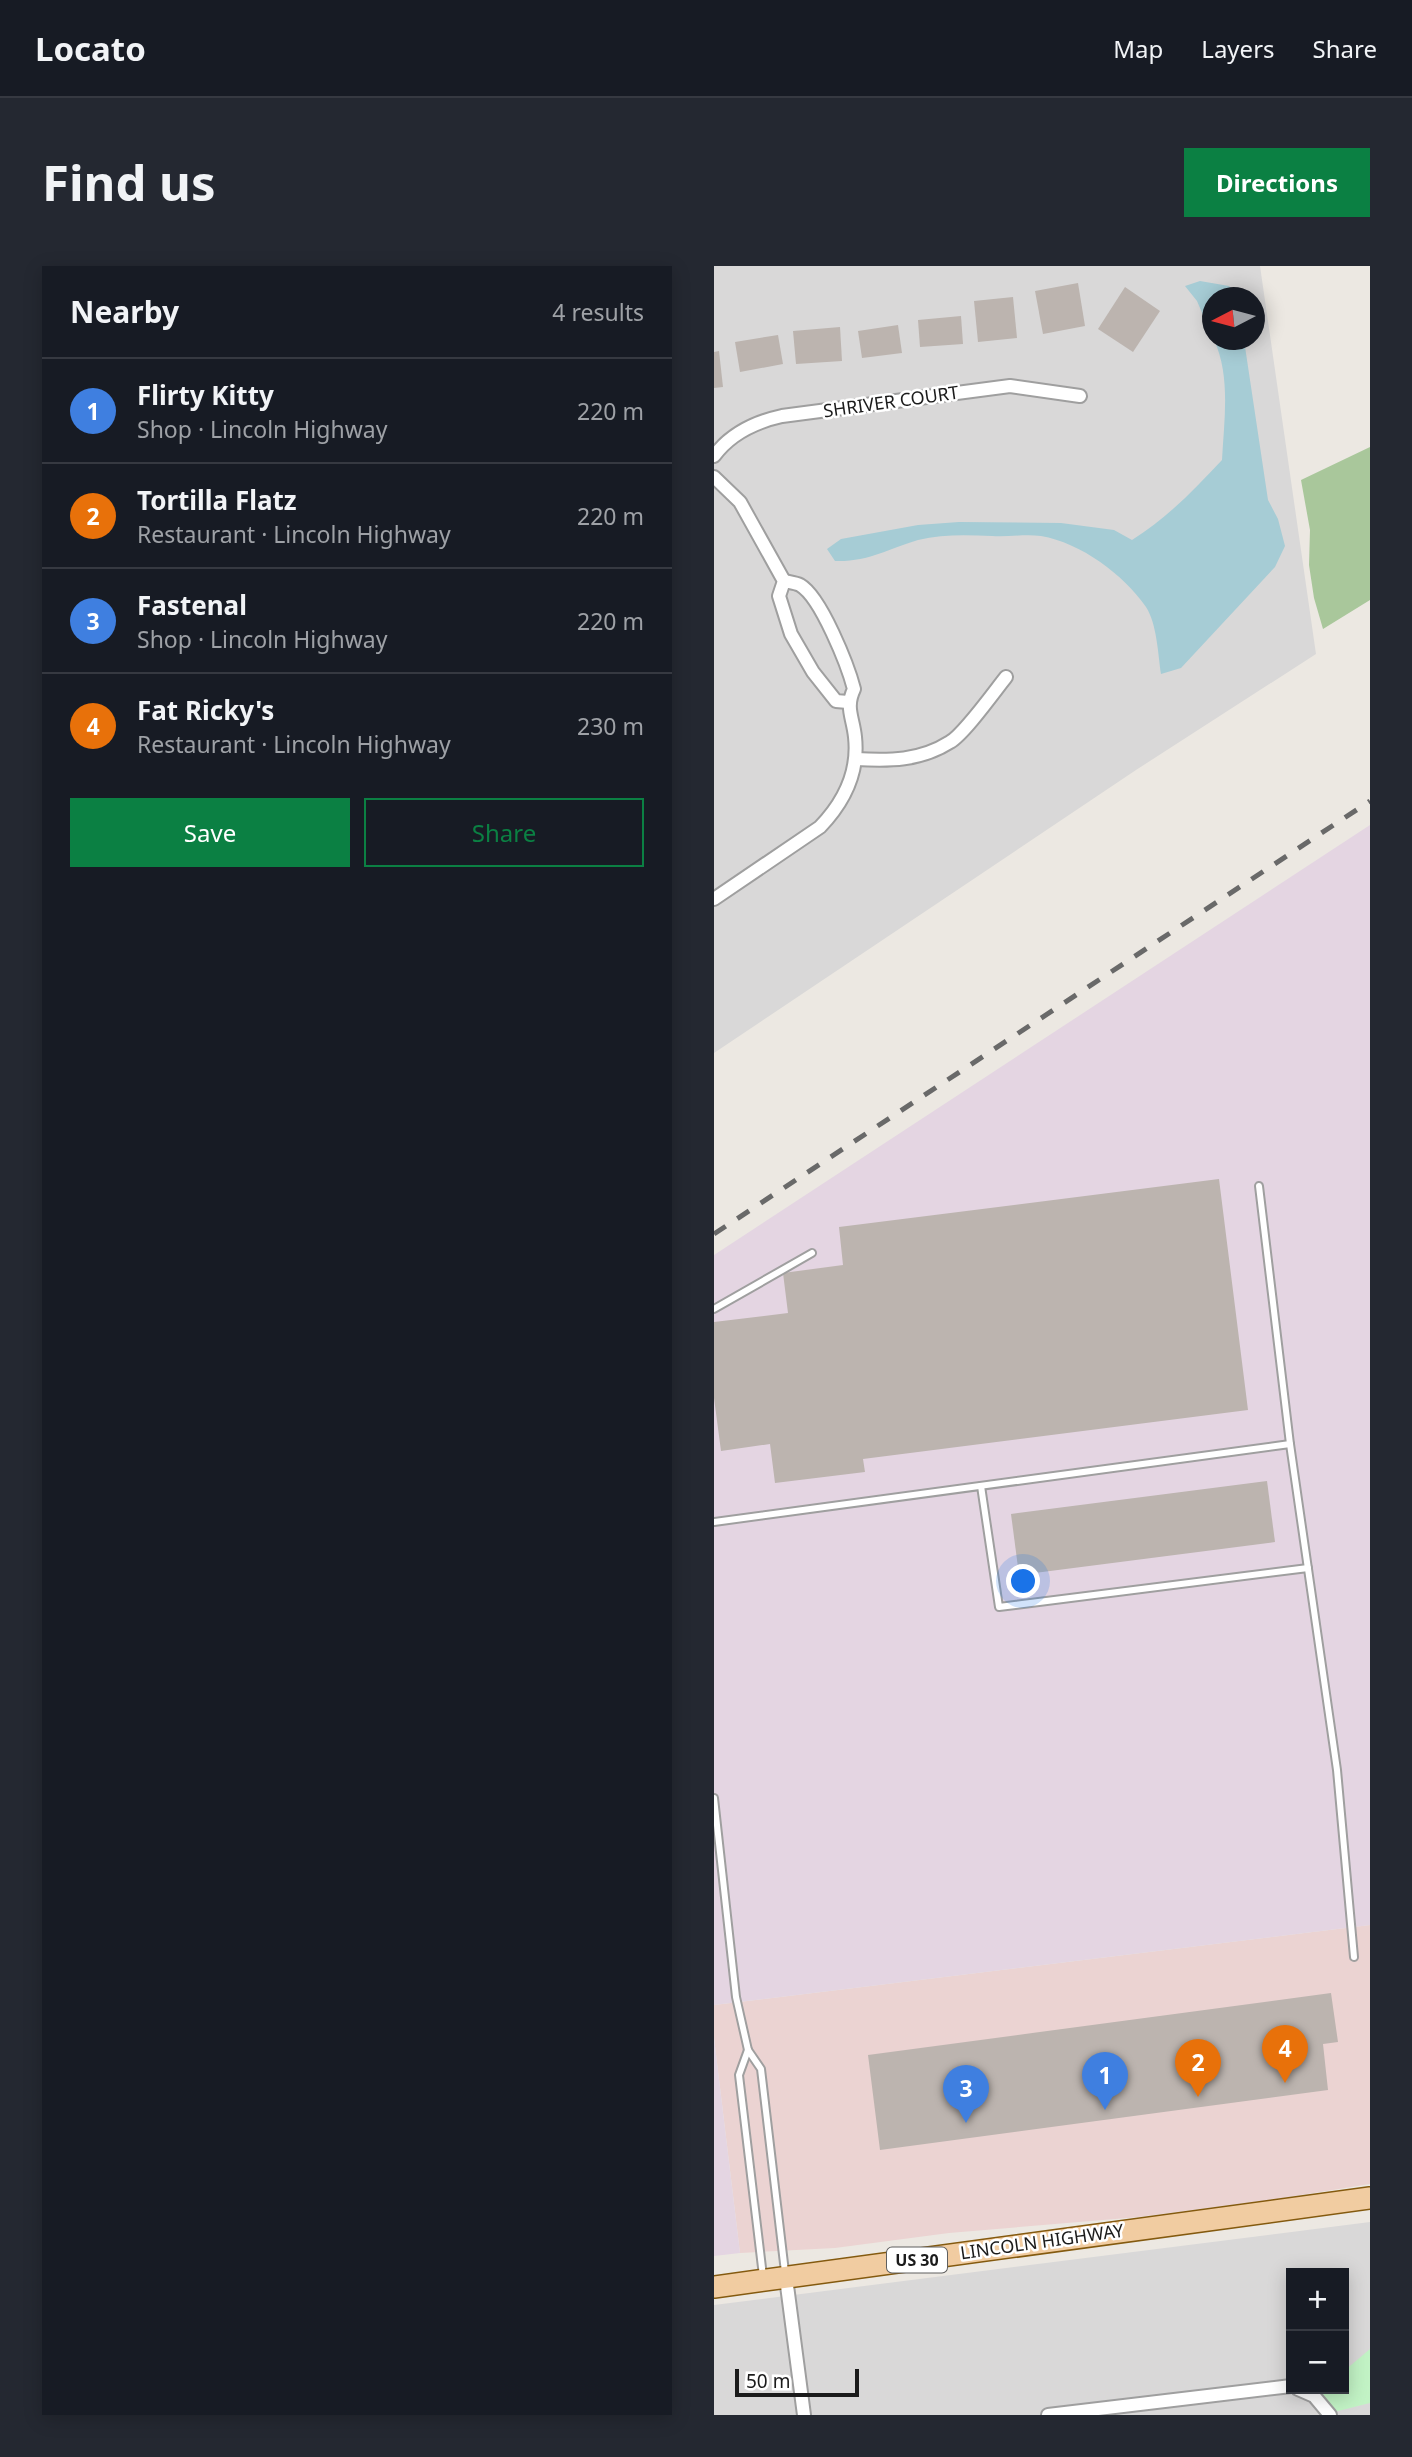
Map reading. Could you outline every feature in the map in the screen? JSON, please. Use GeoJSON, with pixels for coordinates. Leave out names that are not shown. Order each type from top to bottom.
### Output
{"type":"FeatureCollection","features":[{"type":"Feature","properties":{"kind":"main road","name":"LINCOLN HIGHWAY"},"geometry":{"type":"LineString","coordinates":[[714,2287],[1370,2198]]}},
{"type":"Feature","properties":{"kind":"street","name":"SHRIVER COURT"},"geometry":{"type":"LineString","coordinates":[[714,456],[731,438],[764,421],[782,416],[1010,386],[1080,396]]}},
{"type":"Feature","properties":{"kind":"street"},"geometry":{"type":"LineString","coordinates":[[714,477],[740,502],[784,581],[800,585],[821,612],[842,651],[854,689],[848,702],[856,739],[856,759],[850,784],[833,814],[804,839],[714,899]]}},
{"type":"Feature","properties":{"kind":"street"},"geometry":{"type":"LineString","coordinates":[[784,581],[779,596],[791,634],[813,672],[836,701],[848,702]]}},
{"type":"Feature","properties":{"kind":"street"},"geometry":{"type":"LineString","coordinates":[[856,759],[900,760],[923,756],[952,741],[1006,677]]}},
{"type":"Feature","properties":{"kind":"street"},"geometry":{"type":"LineString","coordinates":[[786,2278],[804,2415]]}},
{"type":"Feature","properties":{"kind":"street"},"geometry":{"type":"LineString","coordinates":[[1048,2415],[1286,2387]]}},
{"type":"Feature","properties":{"kind":"street"},"geometry":{"type":"LineString","coordinates":[[1309,2394],[1330,2415]]}},
{"type":"Feature","properties":{"kind":"lane"},"geometry":{"type":"LineString","coordinates":[[1259,1186],[1290,1444],[1337,1770],[1354,1957]]}},
{"type":"Feature","properties":{"kind":"lane"},"geometry":{"type":"LineString","coordinates":[[714,1309],[812,1253]]}},
{"type":"Feature","properties":{"kind":"lane"},"geometry":{"type":"LineString","coordinates":[[714,1522],[1290,1444]]}},
{"type":"Feature","properties":{"kind":"lane"},"geometry":{"type":"LineString","coordinates":[[981,1486],[999,1607],[1308,1568]]}},
{"type":"Feature","properties":{"kind":"lane"},"geometry":{"type":"LineString","coordinates":[[714,1798],[736,1997],[748,2050],[761,2069],[786,2278]]}},
{"type":"Feature","properties":{"kind":"lane"},"geometry":{"type":"LineString","coordinates":[[748,2050],[739,2075],[764,2280]]}},
{"type":"Feature","properties":{"kind":"shaded area"},"geometry":{"type":"Polygon","coordinates":[[[714,266],[1260,266],[1263,287],[1202,287],[1202,350],[1265,350],[1265,301],[1316,654],[1136,770],[714,1053],[714,266]]]}},
{"type":"Feature","properties":{"kind":"shaded area"},"geometry":{"type":"Polygon","coordinates":[[[1370,825],[1370,1925],[714,2005],[714,1255],[1370,825]]]}},
{"type":"Feature","properties":{"kind":"shaded area"},"geometry":{"type":"Polygon","coordinates":[[[1370,1925],[1370,2184],[1139,2217],[949,2233],[835,2248],[740,2253],[714,2038],[714,2005],[1370,1925]]]}},
{"type":"Feature","properties":{"kind":"shaded area"},"geometry":{"type":"Polygon","coordinates":[[[714,2038],[740,2253],[714,2256],[714,2038]]]}},
{"type":"Feature","properties":{"kind":"shaded area"},"geometry":{"type":"Polygon","coordinates":[[[1370,2222],[1370,2415],[714,2415],[714,2305],[1370,2222]]]}},
{"type":"Feature","properties":{"kind":"green space"},"geometry":{"type":"Polygon","coordinates":[[[1370,447],[1370,600],[1323,629],[1314,598],[1309,565],[1310,530],[1301,480],[1370,447]]]}},
{"type":"Feature","properties":{"kind":"green space"},"geometry":{"type":"Polygon","coordinates":[[[1370,2349],[1370,2403],[1330,2413],[1314,2396],[1349,2394],[1349,2367],[1370,2349]]]}},
{"type":"Feature","properties":{"kind":"water"},"geometry":{"type":"Polygon","coordinates":[[[1200,281],[1230,287],[1202,287],[1202,313],[1185,286],[1200,281]]]}},
{"type":"Feature","properties":{"kind":"water"},"geometry":{"type":"Polygon","coordinates":[[[1218,350],[1246,350],[1268,500],[1278,519],[1285,546],[1275,567],[1181,668],[1161,674],[1153,622],[1146,607],[1113,572],[1071,545],[1041,536],[955,535],[918,540],[868,557],[847,561],[835,561],[827,549],[841,539],[918,525],[959,522],[1061,523],[1114,530],[1132,540],[1168,513],[1222,460],[1225,384],[1218,350]]]}},
{"type":"Feature","properties":{"kind":"building"},"geometry":{"type":"Polygon","coordinates":[[[1078,283],[1085,326],[1043,334],[1035,291],[1078,283]]]}},
{"type":"Feature","properties":{"kind":"building"},"geometry":{"type":"Polygon","coordinates":[[[1125,287],[1160,311],[1133,352],[1098,329],[1125,287]]]}},
{"type":"Feature","properties":{"kind":"building"},"geometry":{"type":"Polygon","coordinates":[[[1013,297],[1017,338],[978,342],[974,301],[1013,297]]]}},
{"type":"Feature","properties":{"kind":"building"},"geometry":{"type":"Polygon","coordinates":[[[961,316],[963,344],[920,347],[918,320],[961,316]]]}},
{"type":"Feature","properties":{"kind":"building"},"geometry":{"type":"Polygon","coordinates":[[[898,325],[902,353],[862,358],[858,331],[898,325]]]}},
{"type":"Feature","properties":{"kind":"building"},"geometry":{"type":"Polygon","coordinates":[[[840,327],[842,361],[796,364],[793,331],[840,327]]]}},
{"type":"Feature","properties":{"kind":"building"},"geometry":{"type":"Polygon","coordinates":[[[778,335],[783,364],[740,372],[735,342],[778,335]]]}},
{"type":"Feature","properties":{"kind":"building"},"geometry":{"type":"Polygon","coordinates":[[[719,351],[723,387],[714,388],[714,352],[719,351]]]}},
{"type":"Feature","properties":{"kind":"building"},"geometry":{"type":"Polygon","coordinates":[[[1219,1179],[1248,1410],[863,1459],[865,1472],[775,1483],[770,1444],[721,1451],[714,1398],[714,1322],[788,1313],[783,1273],[843,1265],[839,1227],[1219,1179]]]}},
{"type":"Feature","properties":{"kind":"building"},"geometry":{"type":"Polygon","coordinates":[[[1267,1481],[1275,1542],[1019,1575],[1011,1514],[1267,1481]]]}},
{"type":"Feature","properties":{"kind":"building"},"geometry":{"type":"Polygon","coordinates":[[[1331,1993],[1338,2042],[1323,2044],[1328,2090],[880,2150],[868,2055],[1331,1993]]]}},
{"type":"Feature","properties":{"kind":"railway"},"geometry":{"type":"LineString","coordinates":[[714,1234],[1370,801]]}},
{"type":"Feature","properties":{"kind":"place","name":"Fat Ricky's"},"geometry":{"type":"Point","coordinates":[1285,2083]}},
{"type":"Feature","properties":{"kind":"place","name":"Tortilla Flatz"},"geometry":{"type":"Point","coordinates":[1198,2097]}},
{"type":"Feature","properties":{"kind":"place","name":"Flirty Kitty"},"geometry":{"type":"Point","coordinates":[1105,2110]}},
{"type":"Feature","properties":{"kind":"place","name":"Fastenal"},"geometry":{"type":"Point","coordinates":[966,2123]}}]}
